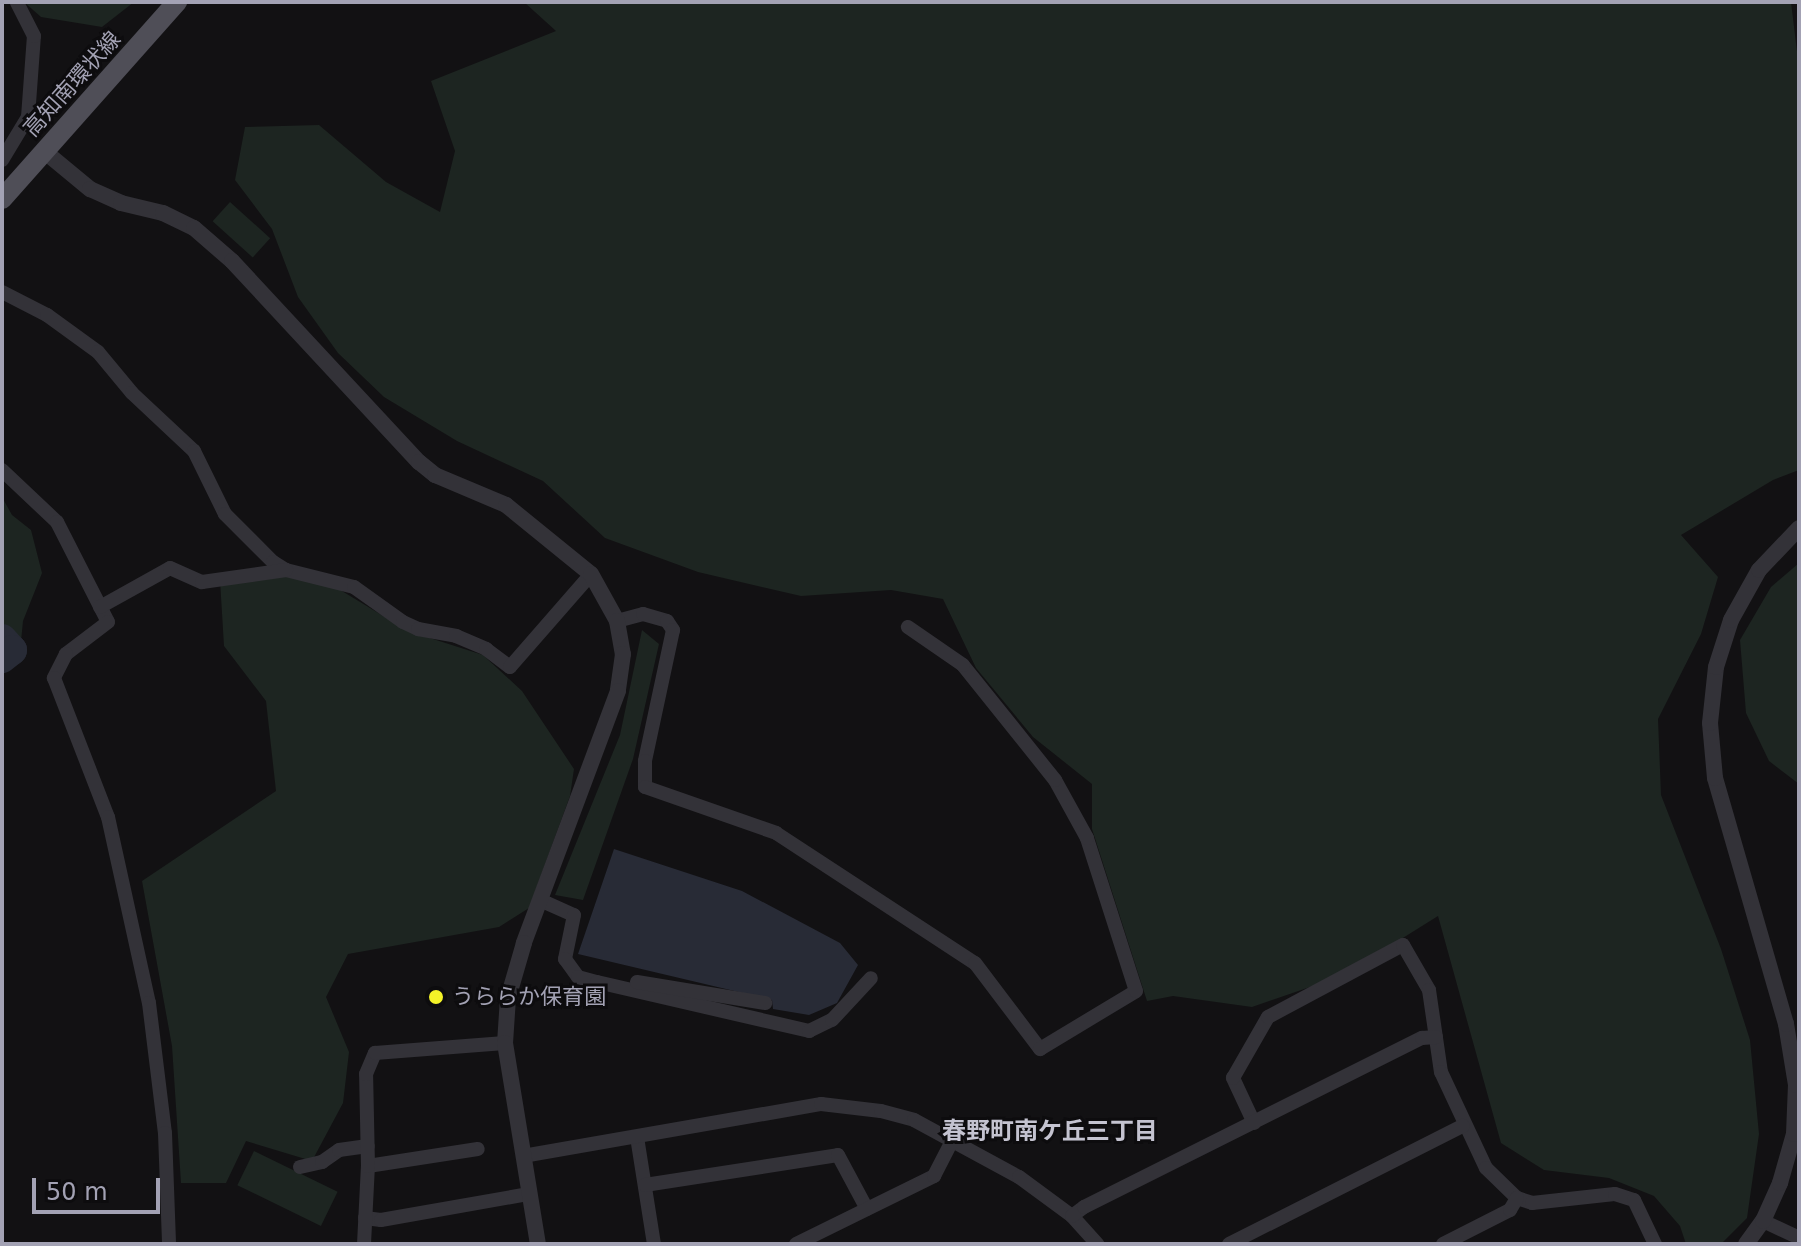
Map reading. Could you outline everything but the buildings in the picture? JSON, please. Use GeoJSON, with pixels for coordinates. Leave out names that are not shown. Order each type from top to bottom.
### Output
{"type":"FeatureCollection","features":[{"type":"Feature","properties":{"kind":"main road","name":"高知南環状線"},"geometry":{"type":"LineString","coordinates":[[2,199],[177,2]]}},
{"type":"Feature","properties":{"kind":"street"},"geometry":{"type":"LineString","coordinates":[[2,160],[28,117],[34,36],[17,2]]}},
{"type":"Feature","properties":{"kind":"street"},"geometry":{"type":"LineString","coordinates":[[44,151],[90,189],[121,203],[163,213],[194,228],[232,261],[419,462],[435,475],[506,505],[591,574],[617,621],[623,654],[618,691],[540,900],[508,998],[505,1043],[538,1244]]}},
{"type":"Feature","properties":{"kind":"street"},"geometry":{"type":"LineString","coordinates":[[2,292],[47,315],[98,352],[132,393],[194,451],[225,514],[273,562],[286,570],[354,587],[403,622],[418,629],[456,636],[486,649],[510,667],[591,574]]}},
{"type":"Feature","properties":{"kind":"street"},"geometry":{"type":"LineString","coordinates":[[2,470],[57,522],[108,622],[66,654],[54,678],[108,817],[149,1003],[165,1133],[169,1244]]}},
{"type":"Feature","properties":{"kind":"street"},"geometry":{"type":"LineString","coordinates":[[1746,1244],[1763,1221],[1780,1183],[1794,1134],[1796,1085],[1786,1024],[1715,778],[1710,723],[1716,667],[1731,620],[1759,570],[1799,528]]}},
{"type":"Feature","properties":{"kind":"street"},"geometry":{"type":"LineString","coordinates":[[100,607],[170,568],[202,582],[286,570]]}},
{"type":"Feature","properties":{"kind":"street"},"geometry":{"type":"LineString","coordinates":[[617,621],[643,614],[667,621],[673,630],[645,761],[645,787],[776,833],[975,963],[1040,1049],[1136,991],[1087,838],[1055,780],[963,665],[908,627]]}},
{"type":"Feature","properties":{"kind":"street"},"geometry":{"type":"LineString","coordinates":[[540,900],[574,915],[565,959],[578,977],[597,982],[809,1031],[832,1020],[871,978]]}},
{"type":"Feature","properties":{"kind":"street"},"geometry":{"type":"LineString","coordinates":[[1254,1123],[1233,1078],[1268,1017],[1403,945],[1429,990],[1441,1072],[1463,1126],[1486,1168],[1517,1198],[1532,1203],[1615,1194],[1634,1200],[1655,1244]]}},
{"type":"Feature","properties":{"kind":"street"},"geometry":{"type":"LineString","coordinates":[[597,982],[600,976],[765,1003]]}},
{"type":"Feature","properties":{"kind":"street"},"geometry":{"type":"LineString","coordinates":[[1072,1216],[1084,1207],[1422,1038],[1436,1037]]}},
{"type":"Feature","properties":{"kind":"street"},"geometry":{"type":"LineString","coordinates":[[364,1244],[368,1166],[366,1074],[375,1053],[505,1043]]}},
{"type":"Feature","properties":{"kind":"street"},"geometry":{"type":"LineString","coordinates":[[523,1156],[821,1104],[881,1111],[914,1120],[953,1139],[1029,1184],[1072,1216],[1097,1244]]}},
{"type":"Feature","properties":{"kind":"street"},"geometry":{"type":"LineString","coordinates":[[1229,1244],[1463,1126]]}},
{"type":"Feature","properties":{"kind":"street"},"geometry":{"type":"LineString","coordinates":[[637,1137],[654,1244]]}},
{"type":"Feature","properties":{"kind":"street"},"geometry":{"type":"LineString","coordinates":[[796,1244],[934,1176],[953,1139]]}},
{"type":"Feature","properties":{"kind":"street"},"geometry":{"type":"LineString","coordinates":[[300,1167],[322,1162],[339,1150],[368,1146]]}},
{"type":"Feature","properties":{"kind":"street"},"geometry":{"type":"LineString","coordinates":[[368,1166],[478,1149]]}},
{"type":"Feature","properties":{"kind":"street"},"geometry":{"type":"LineString","coordinates":[[645,1185],[838,1155],[867,1209]]}},
{"type":"Feature","properties":{"kind":"street"},"geometry":{"type":"LineString","coordinates":[[365,1218],[381,1220],[529,1194]]}},
{"type":"Feature","properties":{"kind":"street"},"geometry":{"type":"LineString","coordinates":[[1443,1244],[1510,1210],[1517,1198]]}},
{"type":"Feature","properties":{"kind":"street"},"geometry":{"type":"LineString","coordinates":[[1763,1221],[1799,1238]]}},
{"type":"Feature","properties":{"kind":"shaded area"},"geometry":{"type":"Polygon","coordinates":[[[24,2],[134,2],[102,27],[41,17],[24,2]]]}},
{"type":"Feature","properties":{"kind":"shaded area"},"geometry":{"type":"Polygon","coordinates":[[[524,2],[1791,2],[1799,68],[1799,470],[1773,480],[1681,535],[1718,577],[1701,634],[1658,719],[1661,795],[1721,949],[1750,1040],[1759,1134],[1747,1218],[1721,1244],[1686,1244],[1680,1226],[1654,1196],[1609,1178],[1544,1170],[1501,1143],[1438,916],[1342,976],[1252,1007],[1173,996],[1147,1001],[1092,829],[1092,784],[1033,737],[976,668],[943,599],[891,590],[801,596],[698,572],[605,538],[543,481],[457,441],[384,397],[338,353],[298,297],[272,229],[235,180],[245,127],[319,125],[386,182],[440,212],[455,151],[431,81],[556,31],[524,2]]]}},
{"type":"Feature","properties":{"kind":"shaded area"},"geometry":{"type":"Polygon","coordinates":[[[230,202],[270,238],[253,257],[213,221],[230,202]]]}},
{"type":"Feature","properties":{"kind":"shaded area"},"geometry":{"type":"Polygon","coordinates":[[[2,497],[12,515],[31,530],[42,573],[23,621],[20,652],[2,630],[2,497]]]}},
{"type":"Feature","properties":{"kind":"shaded area"},"geometry":{"type":"Polygon","coordinates":[[[1799,563],[1799,784],[1769,761],[1746,713],[1740,640],[1771,587],[1799,563]]]}},
{"type":"Feature","properties":{"kind":"shaded area"},"geometry":{"type":"Polygon","coordinates":[[[267,573],[332,585],[408,631],[483,655],[522,691],[574,769],[570,796],[529,908],[499,927],[348,954],[326,997],[349,1052],[343,1103],[312,1161],[246,1141],[226,1183],[181,1183],[172,1046],[142,881],[276,791],[266,701],[224,646],[220,580],[267,573]]]}},
{"type":"Feature","properties":{"kind":"shaded area"},"geometry":{"type":"Polygon","coordinates":[[[642,630],[659,644],[633,759],[583,900],[555,895],[620,735],[642,630]]]}},
{"type":"Feature","properties":{"kind":"shaded area"},"geometry":{"type":"Polygon","coordinates":[[[614,849],[742,891],[840,943],[858,965],[837,1003],[809,1015],[773,1009],[772,1000],[578,954],[614,849]]]}},
{"type":"Feature","properties":{"kind":"shaded area"},"geometry":{"type":"Polygon","coordinates":[[[254,1151],[338,1192],[321,1226],[237,1185],[254,1151]]]}},
{"type":"Feature","properties":{"kind":"waterway"},"geometry":{"type":"LineString","coordinates":[[2,639],[12,650],[2,658]]}},
{"type":"Feature","properties":{"kind":"place","name":"うららか保育園"},"geometry":{"type":"Point","coordinates":[436,997]}},
{"type":"Feature","properties":{"kind":"district","name":"春野町南ケ丘三丁目"},"geometry":{"type":"Point","coordinates":[1050,1132]}}]}
